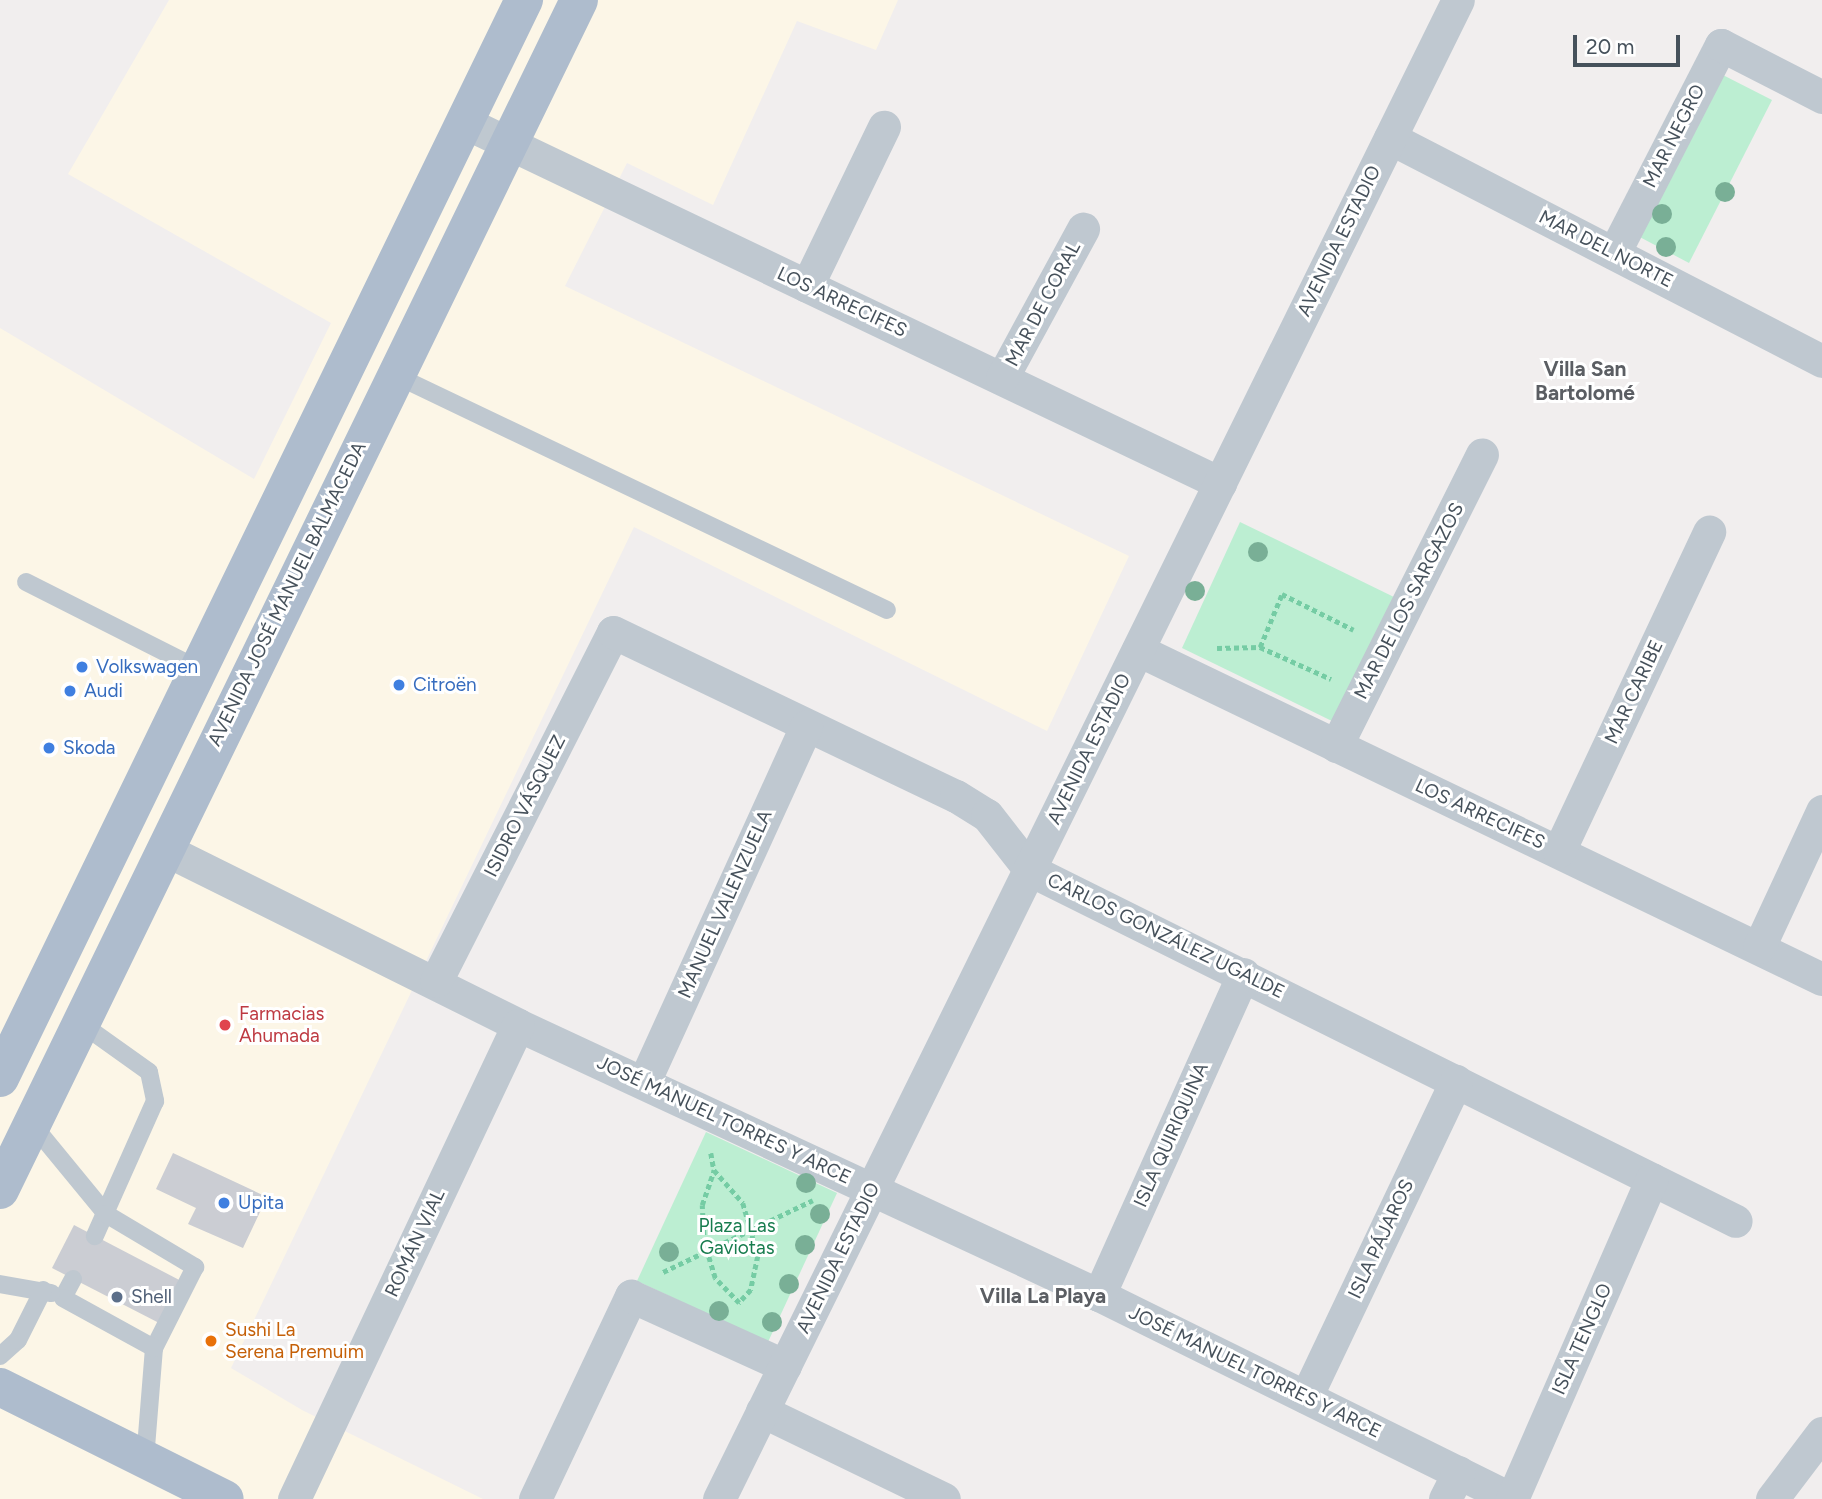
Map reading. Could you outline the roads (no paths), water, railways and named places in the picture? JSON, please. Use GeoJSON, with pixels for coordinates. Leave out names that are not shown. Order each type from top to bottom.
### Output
{"type":"FeatureCollection","features":[{"type":"Feature","properties":{"kind":"main road","name":"AVENIDA JOSÉ MANUEL BALMACEDA"},"geometry":{"type":"LineString","coordinates":[[0,1190],[393,374],[579,0]]}},
{"type":"Feature","properties":{"kind":"main road"},"geometry":{"type":"LineString","coordinates":[[2,1069],[464,122],[513,4]]}},
{"type":"Feature","properties":{"kind":"main road"},"geometry":{"type":"LineString","coordinates":[[0,1387],[225,1499]]}},
{"type":"Feature","properties":{"kind":"street","name":"AVENIDA ESTADIO"},"geometry":{"type":"LineString","coordinates":[[719,1499],[1458,0]]}},
{"type":"Feature","properties":{"kind":"street","name":"MAR NEGRO"},"geometry":{"type":"LineString","coordinates":[[1614,253],[1721,45],[1822,97]]}},
{"type":"Feature","properties":{"kind":"street","name":"LOS ARRECIFES"},"geometry":{"type":"LineString","coordinates":[[464,122],[1220,483]]}},
{"type":"Feature","properties":{"kind":"street"},"geometry":{"type":"LineString","coordinates":[[807,286],[884,127]]}},
{"type":"Feature","properties":{"kind":"street","name":"MAR DEL NORTE"},"geometry":{"type":"LineString","coordinates":[[1390,138],[1822,361]]}},
{"type":"Feature","properties":{"kind":"street","name":"MAR DE CORAL"},"geometry":{"type":"LineString","coordinates":[[1002,378],[1083,229]]}},
{"type":"Feature","properties":{"kind":"street","name":"MAR DE LOS SARGAZOS"},"geometry":{"type":"LineString","coordinates":[[1336,746],[1482,455]]}},
{"type":"Feature","properties":{"kind":"street","name":"MAR CARIBE"},"geometry":{"type":"LineString","coordinates":[[1559,851],[1709,532]]}},
{"type":"Feature","properties":{"kind":"street","name":"CARLOS GONZÁLEZ UGALDE"},"geometry":{"type":"LineString","coordinates":[[613,632],[987,814],[1030,870],[1736,1221]]}},
{"type":"Feature","properties":{"kind":"street","name":"ISIDRO VÁSQUEZ"},"geometry":{"type":"LineString","coordinates":[[436,981],[613,632]]}},
{"type":"Feature","properties":{"kind":"street","name":"LOS ARRECIFES"},"geometry":{"type":"LineString","coordinates":[[1138,650],[1822,979]]}},
{"type":"Feature","properties":{"kind":"street","name":"MANUEL VALENZUELA"},"geometry":{"type":"LineString","coordinates":[[644,1082],[806,726]]}},
{"type":"Feature","properties":{"kind":"street"},"geometry":{"type":"LineString","coordinates":[[1759,947],[1822,811]]}},
{"type":"Feature","properties":{"kind":"street","name":"JOSÉ MANUEL TORRES Y ARCE"},"geometry":{"type":"LineString","coordinates":[[164,849],[436,981],[518,1025],[1099,1295],[1306,1397],[1452,1486],[1512,1499]]}},
{"type":"Feature","properties":{"kind":"street","name":"ISLA QUIRIQUINA"},"geometry":{"type":"LineString","coordinates":[[1099,1295],[1243,974]]}},
{"type":"Feature","properties":{"kind":"street","name":"ROMÁN VIAL"},"geometry":{"type":"LineString","coordinates":[[294,1499],[518,1025]]}},
{"type":"Feature","properties":{"kind":"street","name":"ISLA PÁJAROS"},"geometry":{"type":"LineString","coordinates":[[1306,1397],[1456,1081]]}},
{"type":"Feature","properties":{"kind":"street","name":"ISLA TENGLO"},"geometry":{"type":"LineString","coordinates":[[1512,1499],[1652,1179]]}},
{"type":"Feature","properties":{"kind":"street"},"geometry":{"type":"LineString","coordinates":[[535,1499],[631,1296],[785,1366]]}},
{"type":"Feature","properties":{"kind":"street"},"geometry":{"type":"LineString","coordinates":[[762,1411],[944,1499]]}},
{"type":"Feature","properties":{"kind":"street"},"geometry":{"type":"LineString","coordinates":[[1772,1499],[1822,1433]]}},
{"type":"Feature","properties":{"kind":"lane"},"geometry":{"type":"LineString","coordinates":[[393,374],[887,610]]}},
{"type":"Feature","properties":{"kind":"lane"},"geometry":{"type":"LineString","coordinates":[[26,582],[196,668]]}},
{"type":"Feature","properties":{"kind":"lane"},"geometry":{"type":"LineString","coordinates":[[79,1022],[149,1072],[155,1101],[95,1236]]}},
{"type":"Feature","properties":{"kind":"lane"},"geometry":{"type":"LineString","coordinates":[[32,1124],[106,1214],[195,1267],[154,1348],[145,1459]]}},
{"type":"Feature","properties":{"kind":"lane"},"geometry":{"type":"LineString","coordinates":[[63,1298],[73,1279]]}},
{"type":"Feature","properties":{"kind":"lane"},"geometry":{"type":"LineString","coordinates":[[0,1284],[43,1290],[63,1298],[154,1348]]}},
{"type":"Feature","properties":{"kind":"lane"},"geometry":{"type":"LineString","coordinates":[[0,1356],[18,1340],[43,1290]]}},
{"type":"Feature","properties":{"kind":"place","name":"Volkswagen"},"geometry":{"type":"Point","coordinates":[82,667]}},
{"type":"Feature","properties":{"kind":"place","name":"Citroën"},"geometry":{"type":"Point","coordinates":[399,685]}},
{"type":"Feature","properties":{"kind":"place","name":"Audi"},"geometry":{"type":"Point","coordinates":[70,691]}},
{"type":"Feature","properties":{"kind":"place","name":"Skoda"},"geometry":{"type":"Point","coordinates":[49,748]}},
{"type":"Feature","properties":{"kind":"place","name":"Farmacias Ahumada"},"geometry":{"type":"Point","coordinates":[225,1025]}},
{"type":"Feature","properties":{"kind":"place","name":"Upita"},"geometry":{"type":"Point","coordinates":[224,1203]}},
{"type":"Feature","properties":{"kind":"place","name":"Shell"},"geometry":{"type":"Point","coordinates":[117,1297]}},
{"type":"Feature","properties":{"kind":"place","name":"Sushi La Serena Premuim"},"geometry":{"type":"Point","coordinates":[211,1341]}},
{"type":"Feature","properties":{"kind":"district","name":"Villa San Bartolomé"},"geometry":{"type":"Point","coordinates":[1585,381]}},
{"type":"Feature","properties":{"kind":"district","name":"Villa La Playa"},"geometry":{"type":"Point","coordinates":[1043,1296]}},
{"type":"Feature","properties":{"kind":"park label","name":"Plaza Las Gaviotas"},"geometry":{"type":"Point","coordinates":[737,1237]}}]}
